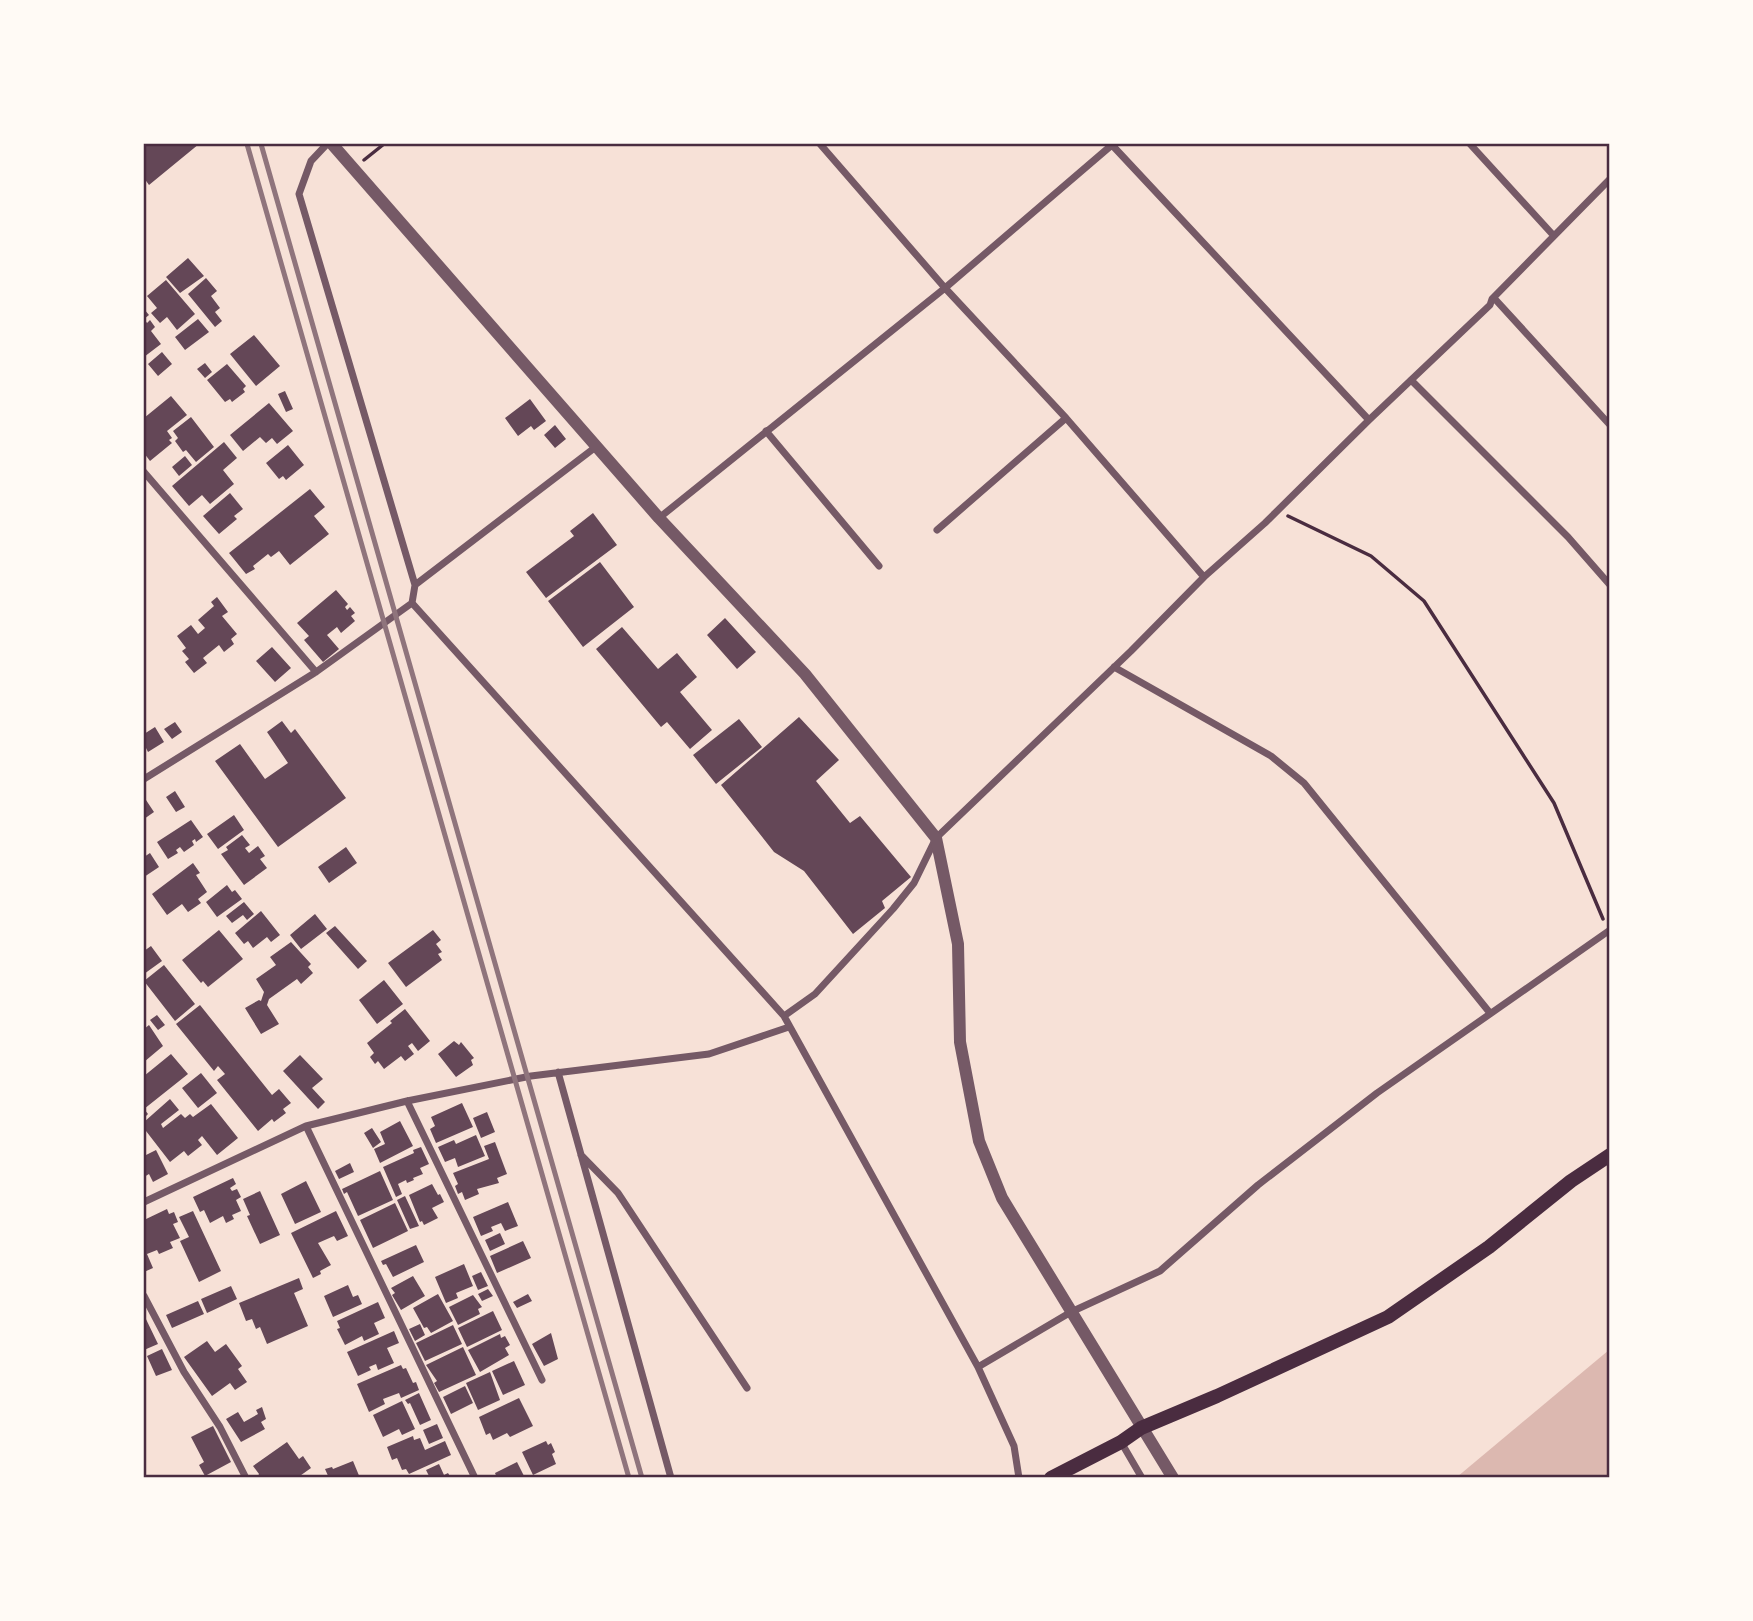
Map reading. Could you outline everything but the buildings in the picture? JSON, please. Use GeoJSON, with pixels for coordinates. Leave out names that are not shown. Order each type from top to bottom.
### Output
{"type":"FeatureCollection","features":[{"type":"Feature","properties":{"kind":"main road"},"geometry":{"type":"LineString","coordinates":[[1051,1478],[1121,1442],[1141,1428],[1388,1317],[1489,1247],[1571,1181],[1609,1155]]}},
{"type":"Feature","properties":{"kind":"street"},"geometry":{"type":"LineString","coordinates":[[144,779],[316,672],[412,603],[415,585],[299,194],[311,161],[330,144],[659,518],[805,674],[936,838],[958,944],[960,1042],[979,1141],[1002,1198],[1173,1478]]}},
{"type":"Feature","properties":{"kind":"street"},"geometry":{"type":"LineString","coordinates":[[820,144],[945,288],[1066,418],[1204,578]]}},
{"type":"Feature","properties":{"kind":"street"},"geometry":{"type":"LineString","coordinates":[[659,518],[945,288],[1112,144],[1368,420]]}},
{"type":"Feature","properties":{"kind":"street"},"geometry":{"type":"LineString","coordinates":[[1470,144],[1554,236]]}},
{"type":"Feature","properties":{"kind":"street"},"geometry":{"type":"LineString","coordinates":[[784,1016],[815,994],[893,909],[914,883],[936,838],[1490,305],[1609,179]]}},
{"type":"Feature","properties":{"kind":"street"},"geometry":{"type":"LineString","coordinates":[[1494,298],[1609,425]]}},
{"type":"Feature","properties":{"kind":"street"},"geometry":{"type":"LineString","coordinates":[[1411,380],[1567,537],[1609,585]]}},
{"type":"Feature","properties":{"kind":"street"},"geometry":{"type":"LineString","coordinates":[[937,530],[1066,418]]}},
{"type":"Feature","properties":{"kind":"street"},"geometry":{"type":"LineString","coordinates":[[765,432],[878,566]]}},
{"type":"Feature","properties":{"kind":"street"},"geometry":{"type":"LineString","coordinates":[[415,585],[597,445]]}},
{"type":"Feature","properties":{"kind":"street"},"geometry":{"type":"LineString","coordinates":[[144,472],[316,672]]}},
{"type":"Feature","properties":{"kind":"street"},"geometry":{"type":"LineString","coordinates":[[412,603],[784,1016],[978,1367],[1014,1446],[1019,1478]]}},
{"type":"Feature","properties":{"kind":"street"},"geometry":{"type":"LineString","coordinates":[[1114,667],[1270,756],[1304,783],[1490,1013]]}},
{"type":"Feature","properties":{"kind":"street"},"geometry":{"type":"LineString","coordinates":[[978,1367],[1070,1312],[1160,1271],[1258,1185],[1377,1093],[1609,930]]}},
{"type":"Feature","properties":{"kind":"street"},"geometry":{"type":"LineString","coordinates":[[144,1202],[306,1126],[407,1101],[531,1076],[709,1054],[789,1027]]}},
{"type":"Feature","properties":{"kind":"street"},"geometry":{"type":"LineString","coordinates":[[558,1072],[671,1478]]}},
{"type":"Feature","properties":{"kind":"street"},"geometry":{"type":"LineString","coordinates":[[407,1101],[542,1380]]}},
{"type":"Feature","properties":{"kind":"street"},"geometry":{"type":"LineString","coordinates":[[306,1126],[475,1478]]}},
{"type":"Feature","properties":{"kind":"street"},"geometry":{"type":"LineString","coordinates":[[580,1154],[618,1193],[747,1388]]}},
{"type":"Feature","properties":{"kind":"street"},"geometry":{"type":"LineString","coordinates":[[144,1296],[184,1372],[220,1427],[246,1478]]}},
{"type":"Feature","properties":{"kind":"street"},"geometry":{"type":"LineString","coordinates":[[1121,1442],[1142,1478]]}},
{"type":"Feature","properties":{"kind":"path"},"geometry":{"type":"LineString","coordinates":[[354,169],[384,144]]}},
{"type":"Feature","properties":{"kind":"path"},"geometry":{"type":"LineString","coordinates":[[1276,511],[1371,556],[1424,601],[1554,803],[1609,930]]}},
{"type":"Feature","properties":{"kind":"shaded area"},"geometry":{"type":"Polygon","coordinates":[[[1609,1350],[1609,1477],[1457,1477],[1591,1365],[1609,1350]]]}},
{"type":"Feature","properties":{"kind":"railway"},"geometry":{"type":"LineString","coordinates":[[247,144],[629,1478]]}},
{"type":"Feature","properties":{"kind":"railway"},"geometry":{"type":"LineString","coordinates":[[261,144],[642,1478]]}}]}
